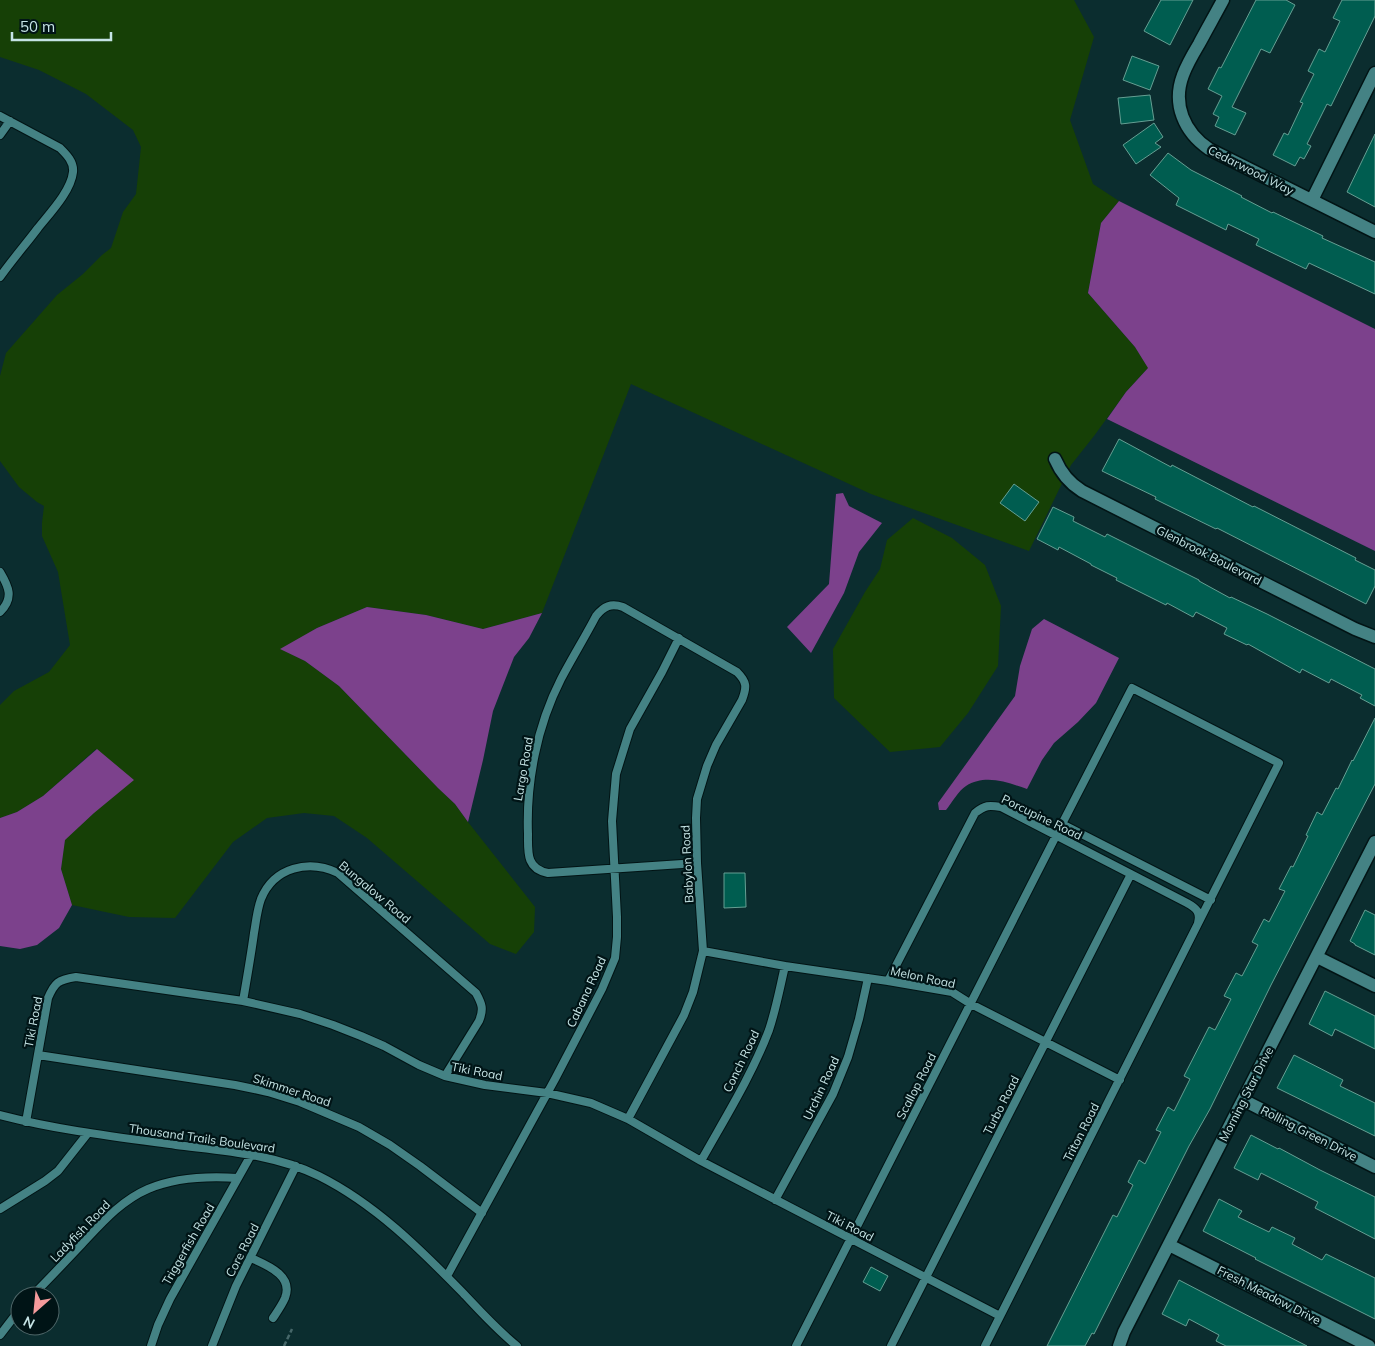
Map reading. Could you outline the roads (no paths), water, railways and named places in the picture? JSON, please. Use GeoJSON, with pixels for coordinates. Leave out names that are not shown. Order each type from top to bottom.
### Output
{"type":"FeatureCollection","features":[{"type":"Feature","properties":{"kind":"street","name":"Cedarwood Way"},"geometry":{"type":"LineString","coordinates":[[1223,0],[1182,77],[1178,96],[1180,113],[1184,122],[1194,137],[1209,149],[1375,232]]}},
{"type":"Feature","properties":{"kind":"street"},"geometry":{"type":"LineString","coordinates":[[1312,200],[1375,73]]}},
{"type":"Feature","properties":{"kind":"street","name":"Glenbrook Boulevard"},"geometry":{"type":"LineString","coordinates":[[1055,459],[1062,474],[1082,491],[1355,629],[1375,637]]}},
{"type":"Feature","properties":{"kind":"street","name":"Morning Star Drive"},"geometry":{"type":"LineString","coordinates":[[1119,1346],[1124,1332],[1375,842]]}},
{"type":"Feature","properties":{"kind":"street"},"geometry":{"type":"LineString","coordinates":[[1317,957],[1375,986]]}},
{"type":"Feature","properties":{"kind":"street","name":"Rolling Green Drive"},"geometry":{"type":"LineString","coordinates":[[1243,1100],[1375,1167]]}},
{"type":"Feature","properties":{"kind":"street","name":"Fresh Meadow Drive"},"geometry":{"type":"LineString","coordinates":[[1169,1245],[1370,1346]]}},
{"type":"Feature","properties":{"kind":"lane"},"geometry":{"type":"LineString","coordinates":[[0,116],[60,148],[67,154],[72,164],[73,172],[69,186],[58,203],[0,277]]}},
{"type":"Feature","properties":{"kind":"lane"},"geometry":{"type":"LineString","coordinates":[[0,135],[10,121]]}},
{"type":"Feature","properties":{"kind":"lane"},"geometry":{"type":"LineString","coordinates":[[0,572],[9,591],[9,601],[0,612]]}},
{"type":"Feature","properties":{"kind":"lane","name":"Largo Road"},"geometry":{"type":"LineString","coordinates":[[679,638],[616,605],[608,605],[596,616],[560,680],[548,708],[539,737],[530,779],[527,817],[528,855],[530,861],[542,872],[697,863]]}},
{"type":"Feature","properties":{"kind":"lane","name":"Babylon Road"},"geometry":{"type":"LineString","coordinates":[[628,1119],[684,1015],[692,992],[703,951],[697,863],[697,799],[701,783],[716,745],[745,692],[743,678],[737,672],[679,638]]}},
{"type":"Feature","properties":{"kind":"lane","name":"Cabana Road"},"geometry":{"type":"LineString","coordinates":[[446,1276],[482,1214],[547,1093],[602,989],[615,958],[617,937],[612,821],[613,798],[618,767],[630,729],[679,638]]}},
{"type":"Feature","properties":{"kind":"lane","name":"Scallop Road"},"geometry":{"type":"LineString","coordinates":[[796,1346],[1132,688],[1280,763],[1211,900]]}},
{"type":"Feature","properties":{"kind":"lane","name":"Porcupine Road"},"geometry":{"type":"LineString","coordinates":[[888,981],[975,813],[990,805],[1001,807],[1195,907],[1199,912],[1197,928]]}},
{"type":"Feature","properties":{"kind":"lane"},"geometry":{"type":"LineString","coordinates":[[1062,824],[1211,900]]}},
{"type":"Feature","properties":{"kind":"lane","name":"Bungalow Road"},"geometry":{"type":"LineString","coordinates":[[243,1001],[258,908],[265,891],[272,882],[293,868],[320,866],[329,868],[338,873],[476,993],[482,1003],[482,1013],[479,1021],[446,1076]]}},
{"type":"Feature","properties":{"kind":"lane","name":"Turbo Road"},"geometry":{"type":"LineString","coordinates":[[891,1346],[1131,874]]}},
{"type":"Feature","properties":{"kind":"lane","name":"Triton Road"},"geometry":{"type":"LineString","coordinates":[[985,1346],[1211,900]]}},
{"type":"Feature","properties":{"kind":"lane","name":"Melon Road"},"geometry":{"type":"LineString","coordinates":[[703,951],[952,992],[971,1004],[1120,1080]]}},
{"type":"Feature","properties":{"kind":"lane","name":"Conch Road"},"geometry":{"type":"LineString","coordinates":[[701,1161],[764,1042],[777,1004],[785,966]]}},
{"type":"Feature","properties":{"kind":"lane","name":"Tiki Road"},"geometry":{"type":"LineString","coordinates":[[26,1122],[48,998],[53,987],[63,979],[76,977],[243,1001],[300,1014],[334,1025],[384,1046],[419,1065],[446,1076],[485,1085],[547,1093],[591,1102],[628,1119],[701,1161],[1000,1316]]}},
{"type":"Feature","properties":{"kind":"lane","name":"Urchin Road"},"geometry":{"type":"LineString","coordinates":[[775,1200],[836,1085],[848,1057],[868,978]]}},
{"type":"Feature","properties":{"kind":"lane","name":"Skimmer Road"},"geometry":{"type":"LineString","coordinates":[[38,1055],[235,1085],[268,1092],[300,1102],[359,1127],[390,1145],[482,1214]]}},
{"type":"Feature","properties":{"kind":"lane","name":"Thousand Trails Boulevard"},"geometry":{"type":"LineString","coordinates":[[0,1115],[26,1122],[88,1133],[251,1155],[277,1160],[319,1176],[383,1217],[517,1346]]}},
{"type":"Feature","properties":{"kind":"lane"},"geometry":{"type":"LineString","coordinates":[[0,1209],[46,1181],[58,1171],[88,1133]]}},
{"type":"Feature","properties":{"kind":"lane","name":"Triggerfish Road"},"geometry":{"type":"LineString","coordinates":[[151,1346],[170,1299],[251,1155]]}},
{"type":"Feature","properties":{"kind":"lane","name":"Core Road"},"geometry":{"type":"LineString","coordinates":[[212,1346],[236,1286],[296,1166]]}},
{"type":"Feature","properties":{"kind":"lane","name":"Ladyfish Road"},"geometry":{"type":"LineString","coordinates":[[42,1286],[120,1206],[147,1190],[170,1182],[201,1177],[238,1178]]}},
{"type":"Feature","properties":{"kind":"lane"},"geometry":{"type":"LineString","coordinates":[[251,1258],[274,1269],[282,1276],[287,1287],[286,1296],[274,1318]]}},
{"type":"Feature","properties":{"kind":"lane"},"geometry":{"type":"LineString","coordinates":[[0,1335],[10,1322]]}}]}
